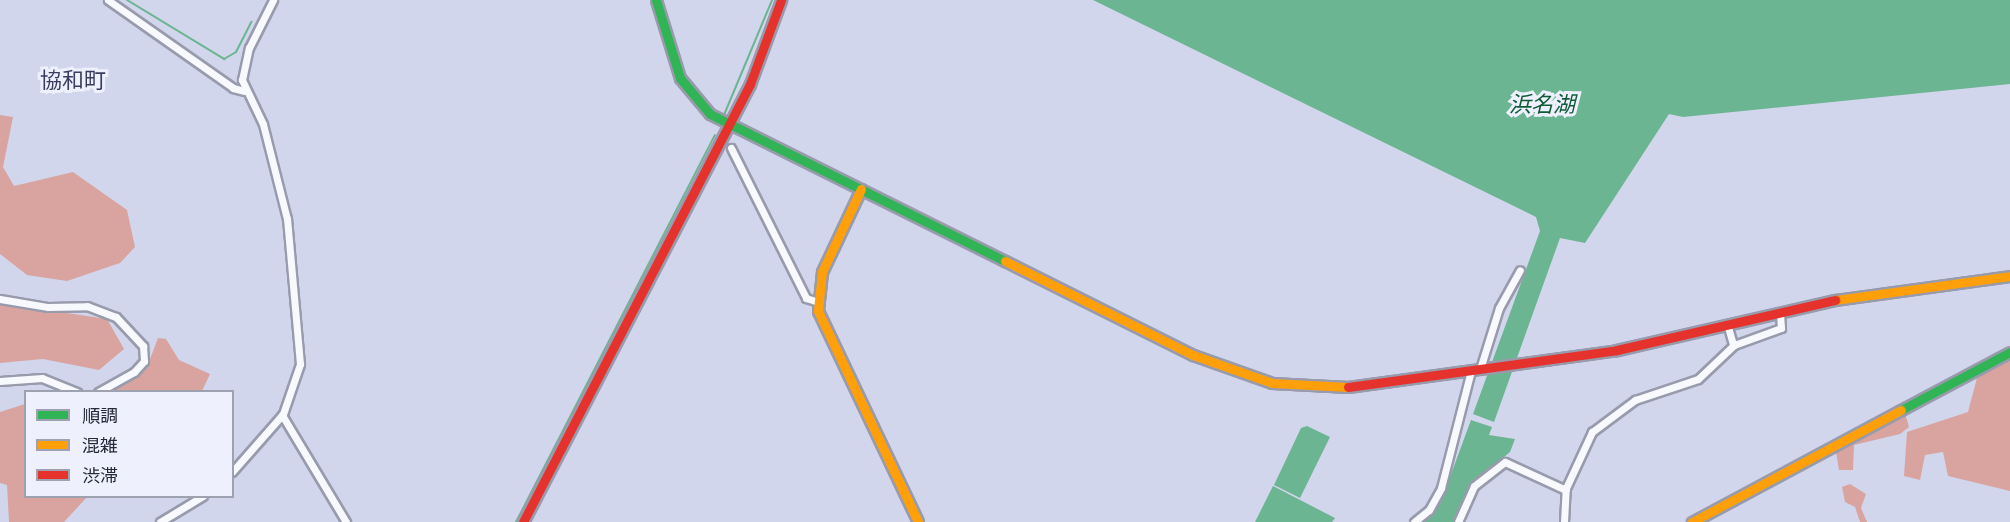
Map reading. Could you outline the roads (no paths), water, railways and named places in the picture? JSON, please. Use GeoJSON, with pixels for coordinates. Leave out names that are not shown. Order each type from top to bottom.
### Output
{"type":"FeatureCollection","features":[{"type":"Feature","properties":{"kind":"street"},"geometry":{"type":"LineString","coordinates":[[108,0],[244,91],[262,124],[290,235],[301,356],[296,386],[282,415],[234,470]]}},
{"type":"Feature","properties":{"kind":"street"},"geometry":{"type":"LineString","coordinates":[[244,91],[244,64],[273,0]]}},
{"type":"Feature","properties":{"kind":"street"},"geometry":{"type":"LineString","coordinates":[[656,0],[684,87],[702,108],[729,124],[1248,377],[1332,388],[1520,364],[1642,347],[1780,313],[1900,287],[2010,276]]}},
{"type":"Feature","properties":{"kind":"street"},"geometry":{"type":"LineString","coordinates":[[523,522],[729,124],[781,0]]}},
{"type":"Feature","properties":{"kind":"street"},"geometry":{"type":"LineString","coordinates":[[731,148],[806,298],[818,302]]}},
{"type":"Feature","properties":{"kind":"street"},"geometry":{"type":"LineString","coordinates":[[861,189],[822,272],[818,302],[826,337],[918,522]]}},
{"type":"Feature","properties":{"kind":"street"},"geometry":{"type":"LineString","coordinates":[[1414,522],[1429,510],[1441,488],[1499,308],[1520,270]]}},
{"type":"Feature","properties":{"kind":"street"},"geometry":{"type":"LineString","coordinates":[[0,299],[48,307],[87,306],[116,317],[142,346],[144,361],[135,372],[102,390]]}},
{"type":"Feature","properties":{"kind":"street"},"geometry":{"type":"LineString","coordinates":[[1564,522],[1566,490],[1584,441],[1611,415],[1641,397],[1698,379],[1733,345],[1780,328],[1780,313]]}},
{"type":"Feature","properties":{"kind":"street"},"geometry":{"type":"LineString","coordinates":[[1728,327],[1733,345]]}},
{"type":"Feature","properties":{"kind":"street"},"geometry":{"type":"LineString","coordinates":[[1692,522],[2010,352]]}},
{"type":"Feature","properties":{"kind":"street"},"geometry":{"type":"LineString","coordinates":[[0,381],[42,378],[72,390]]}},
{"type":"Feature","properties":{"kind":"street"},"geometry":{"type":"LineString","coordinates":[[282,415],[346,522]]}},
{"type":"Feature","properties":{"kind":"street"},"geometry":{"type":"LineString","coordinates":[[1458,522],[1474,486],[1505,462],[1566,490]]}},
{"type":"Feature","properties":{"kind":"street"},"geometry":{"type":"LineString","coordinates":[[160,522],[200,498]]}},
{"type":"Feature","properties":{"kind":"water","name":"浜名湖"},"geometry":{"type":"Polygon","coordinates":[[[1093,0],[2010,0],[2010,84],[1683,117],[1669,114],[1585,243],[1560,238],[1494,422],[1473,414],[1540,231],[1536,217],[1093,0]]]}},
{"type":"Feature","properties":{"kind":"water"},"geometry":{"type":"Polygon","coordinates":[[[1471,420],[1492,427],[1489,435],[1515,439],[1510,452],[1472,484],[1453,522],[1421,522],[1440,504],[1471,420]]]}},
{"type":"Feature","properties":{"kind":"water"},"geometry":{"type":"Polygon","coordinates":[[[1307,426],[1330,437],[1300,498],[1274,485],[1301,428],[1307,426]]]}},
{"type":"Feature","properties":{"kind":"water"},"geometry":{"type":"Polygon","coordinates":[[[1273,486],[1335,518],[1332,522],[1255,522],[1273,486]]]}},
{"type":"Feature","properties":{"kind":"waterway"},"geometry":{"type":"LineString","coordinates":[[127,0],[224,59],[236,52],[251,22]]}},
{"type":"Feature","properties":{"kind":"waterway"},"geometry":{"type":"LineString","coordinates":[[724,115],[772,0]]}},
{"type":"Feature","properties":{"kind":"waterway"},"geometry":{"type":"LineString","coordinates":[[516,522],[715,135]]}},
{"type":"Feature","properties":{"kind":"district","name":"協和町"},"geometry":{"type":"Point","coordinates":[73,82]}}]}
